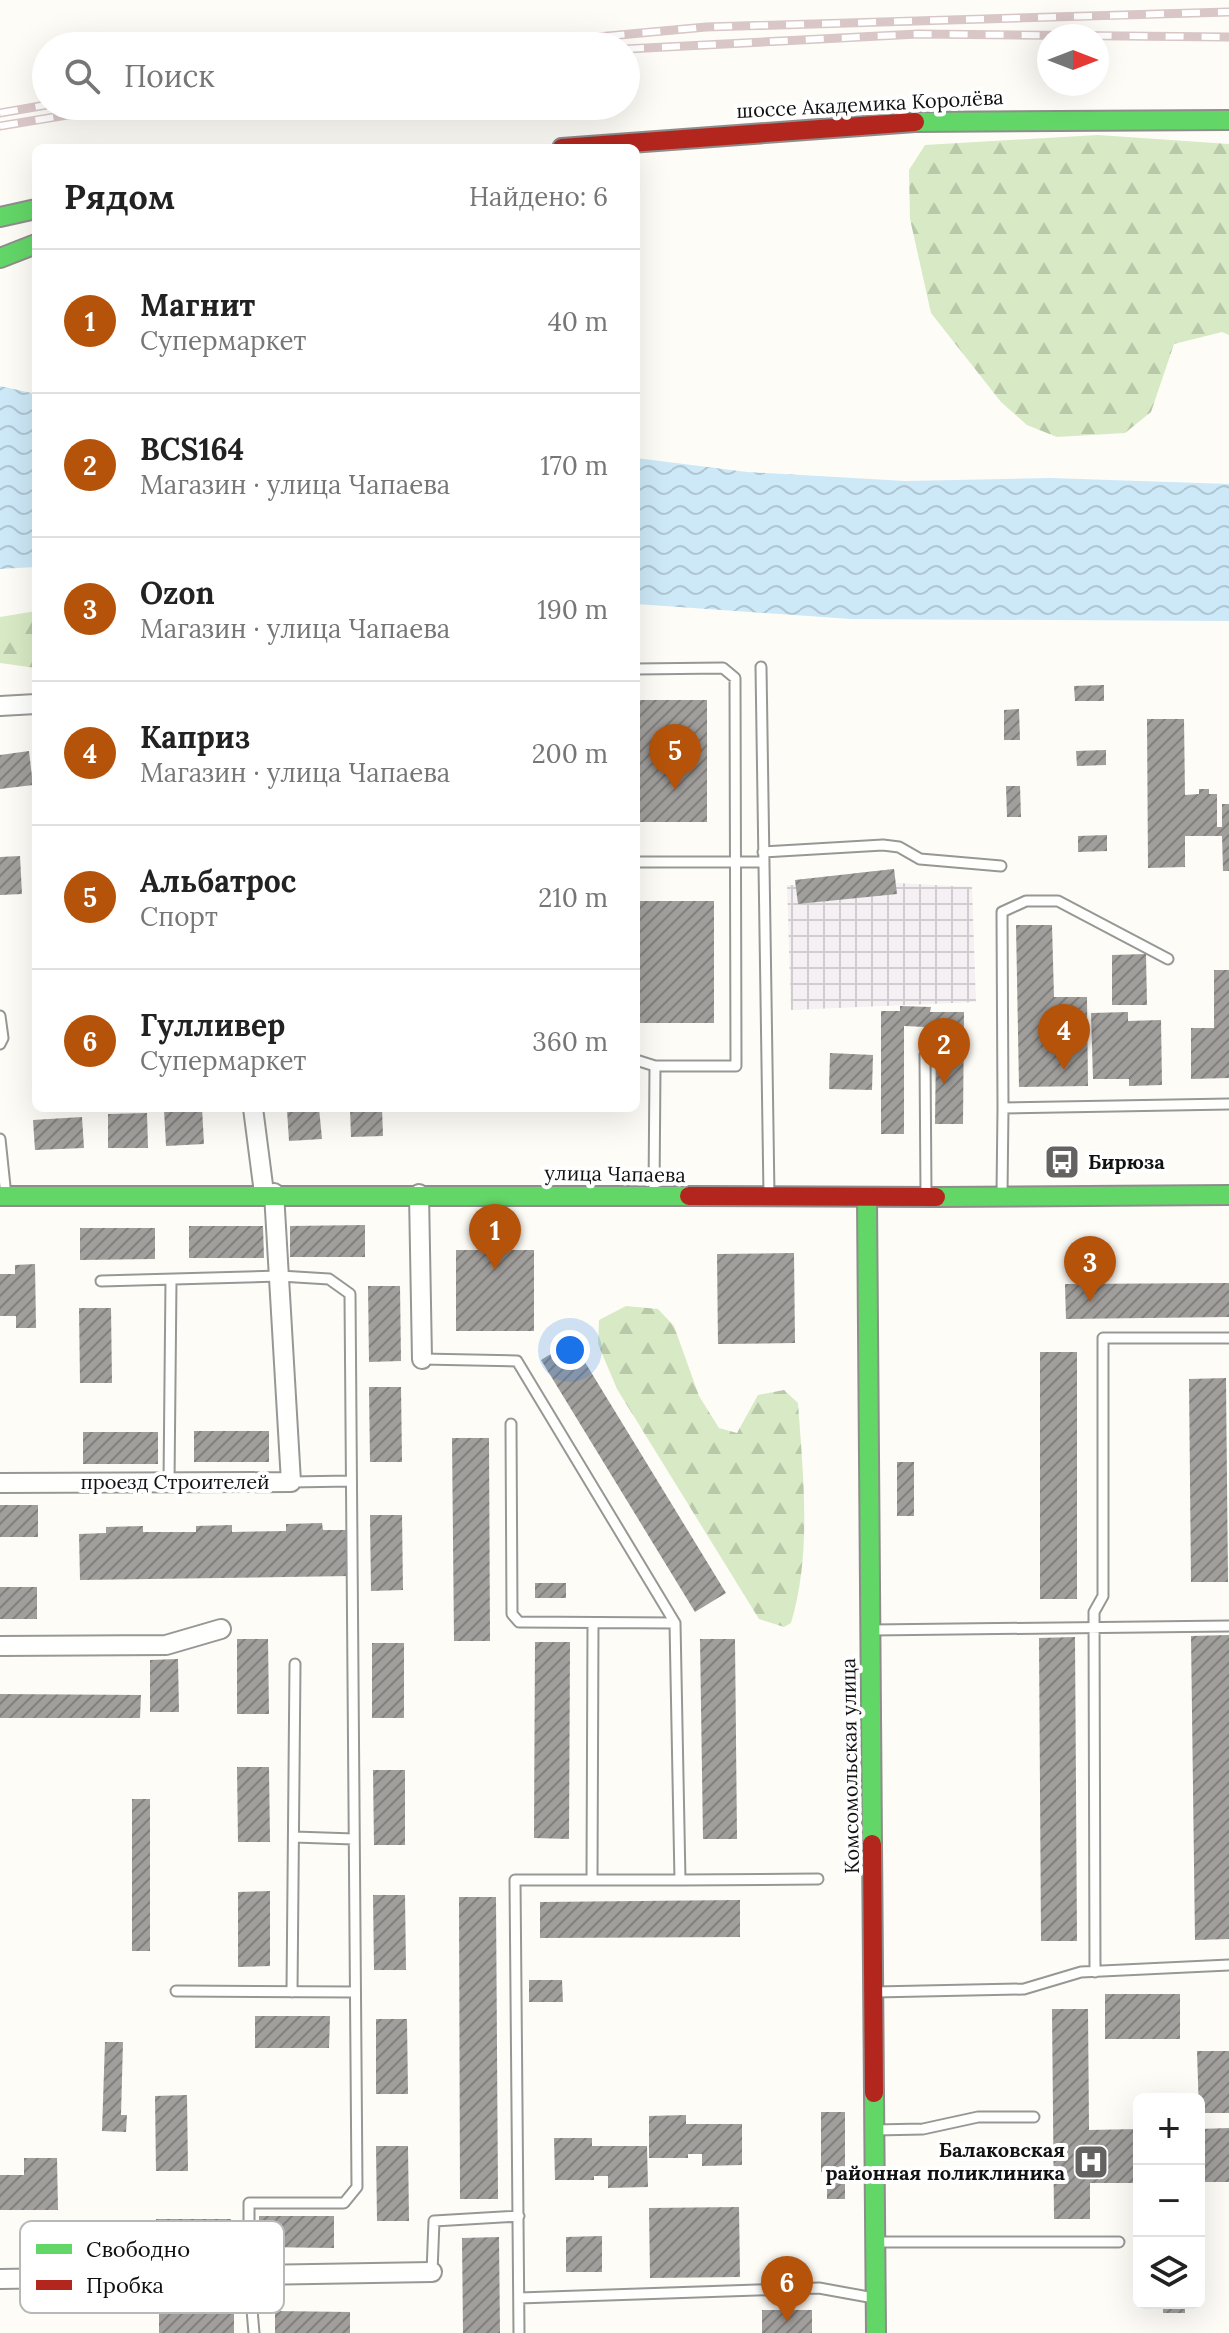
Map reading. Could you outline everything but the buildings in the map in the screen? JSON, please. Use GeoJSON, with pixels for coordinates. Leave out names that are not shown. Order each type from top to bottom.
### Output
{"type":"FeatureCollection","features":[{"type":"Feature","properties":{"kind":"main road","name":"шоссе Академика Королёва"},"geometry":{"type":"LineString","coordinates":[[616,144],[956,119],[1229,120]]}},
{"type":"Feature","properties":{"kind":"main road"},"geometry":{"type":"LineString","coordinates":[[0,217],[32,210]]}},
{"type":"Feature","properties":{"kind":"main road"},"geometry":{"type":"LineString","coordinates":[[0,258],[32,246]]}},
{"type":"Feature","properties":{"kind":"main road","name":"улица Чапаева"},"geometry":{"type":"LineString","coordinates":[[3,1196],[269,1193],[867,1199],[1229,1195]]}},
{"type":"Feature","properties":{"kind":"main road","name":"Комсомольская улица"},"geometry":{"type":"LineString","coordinates":[[867,1199],[876,2333]]}},
{"type":"Feature","properties":{"kind":"street"},"geometry":{"type":"LineString","coordinates":[[0,706],[32,704]]}},
{"type":"Feature","properties":{"kind":"street"},"geometry":{"type":"LineString","coordinates":[[254,1112],[280,1276],[291,1482]]}},
{"type":"Feature","properties":{"kind":"street"},"geometry":{"type":"LineString","coordinates":[[419,1194],[422,1359]]}},
{"type":"Feature","properties":{"kind":"street","name":"проезд Строителей"},"geometry":{"type":"LineString","coordinates":[[0,1483],[291,1482]]}},
{"type":"Feature","properties":{"kind":"street"},"geometry":{"type":"LineString","coordinates":[[0,1646],[166,1645],[221,1629]]}},
{"type":"Feature","properties":{"kind":"street"},"geometry":{"type":"LineString","coordinates":[[284,2274],[432,2272]]}},
{"type":"Feature","properties":{"kind":"street"},"geometry":{"type":"LineString","coordinates":[[0,2279],[20,2279]]}},
{"type":"Feature","properties":{"kind":"lane"},"geometry":{"type":"LineString","coordinates":[[761,667],[769,1198]]}},
{"type":"Feature","properties":{"kind":"lane"},"geometry":{"type":"LineString","coordinates":[[640,669],[723,668],[735,678],[736,1066],[655,1066],[640,1061]]}},
{"type":"Feature","properties":{"kind":"lane"},"geometry":{"type":"LineString","coordinates":[[640,862],[735,862],[883,845],[899,847],[920,859],[1001,866]]}},
{"type":"Feature","properties":{"kind":"lane"},"geometry":{"type":"LineString","coordinates":[[1002,1198],[1002,912],[1026,901],[1058,901],[1168,959]]}},
{"type":"Feature","properties":{"kind":"lane"},"geometry":{"type":"LineString","coordinates":[[0,1016],[3,1038],[0,1044]]}},
{"type":"Feature","properties":{"kind":"lane"},"geometry":{"type":"LineString","coordinates":[[925,1055],[926,1198]]}},
{"type":"Feature","properties":{"kind":"lane"},"geometry":{"type":"LineString","coordinates":[[654,1197],[655,1066]]}},
{"type":"Feature","properties":{"kind":"lane"},"geometry":{"type":"LineString","coordinates":[[1003,1108],[1229,1104]]}},
{"type":"Feature","properties":{"kind":"lane"},"geometry":{"type":"LineString","coordinates":[[0,1139],[3,1196]]}},
{"type":"Feature","properties":{"kind":"lane"},"geometry":{"type":"LineString","coordinates":[[101,1281],[280,1276],[329,1279],[350,1294],[357,2187],[344,2203],[249,2203],[249,2221]]}},
{"type":"Feature","properties":{"kind":"lane"},"geometry":{"type":"LineString","coordinates":[[169,1482],[171,1280]]}},
{"type":"Feature","properties":{"kind":"lane"},"geometry":{"type":"LineString","coordinates":[[1095,1972],[1094,1612],[1103,1596],[1103,1338],[1229,1338]]}},
{"type":"Feature","properties":{"kind":"lane"},"geometry":{"type":"LineString","coordinates":[[422,1359],[517,1361],[675,1623],[680,1880]]}},
{"type":"Feature","properties":{"kind":"lane"},"geometry":{"type":"LineString","coordinates":[[511,1424],[512,1614],[519,1622],[675,1623]]}},
{"type":"Feature","properties":{"kind":"lane","name":"проезд Строителей"},"geometry":{"type":"LineString","coordinates":[[291,1482],[350,1481]]}},
{"type":"Feature","properties":{"kind":"lane"},"geometry":{"type":"LineString","coordinates":[[592,1880],[593,1623]]}},
{"type":"Feature","properties":{"kind":"lane"},"geometry":{"type":"LineString","coordinates":[[871,1630],[1229,1626]]}},
{"type":"Feature","properties":{"kind":"lane"},"geometry":{"type":"LineString","coordinates":[[292,1992],[295,1664]]}},
{"type":"Feature","properties":{"kind":"lane"},"geometry":{"type":"LineString","coordinates":[[294,1837],[354,1839]]}},
{"type":"Feature","properties":{"kind":"lane"},"geometry":{"type":"LineString","coordinates":[[519,2333],[515,1880],[818,1879]]}},
{"type":"Feature","properties":{"kind":"lane"},"geometry":{"type":"LineString","coordinates":[[875,1992],[1024,1989],[1081,1972],[1229,1965]]}},
{"type":"Feature","properties":{"kind":"lane"},"geometry":{"type":"LineString","coordinates":[[176,1991],[355,1992]]}},
{"type":"Feature","properties":{"kind":"lane"},"geometry":{"type":"LineString","coordinates":[[875,2130],[923,2129],[978,2117],[1034,2117]]}},
{"type":"Feature","properties":{"kind":"lane"},"geometry":{"type":"LineString","coordinates":[[432,2272],[434,2221],[519,2216]]}},
{"type":"Feature","properties":{"kind":"lane"},"geometry":{"type":"LineString","coordinates":[[876,2242],[1119,2242]]}},
{"type":"Feature","properties":{"kind":"lane"},"geometry":{"type":"LineString","coordinates":[[519,2298],[819,2288],[876,2299]]}},
{"type":"Feature","properties":{"kind":"lane"},"geometry":{"type":"LineString","coordinates":[[252,2313],[254,2333]]}},
{"type":"Feature","properties":{"kind":"shaded area"},"geometry":{"type":"Polygon","coordinates":[[[894,869],[896,883],[972,887],[976,1002],[791,1010],[787,885],[796,885],[795,880],[894,869]]]}},
{"type":"Feature","properties":{"kind":"green space"},"geometry":{"type":"Polygon","coordinates":[[[1098,135],[1229,144],[1229,335],[1222,332],[1174,344],[1151,412],[1125,433],[1057,437],[1027,425],[1001,402],[931,313],[910,219],[909,170],[925,145],[1098,135]]]}},
{"type":"Feature","properties":{"kind":"green space"},"geometry":{"type":"Polygon","coordinates":[[[32,612],[32,667],[0,663],[0,617],[32,612]]]}},
{"type":"Feature","properties":{"kind":"green space"},"geometry":{"type":"Polygon","coordinates":[[[626,1306],[658,1309],[674,1326],[699,1396],[719,1428],[737,1433],[758,1395],[784,1390],[798,1403],[804,1486],[804,1542],[798,1597],[791,1623],[784,1627],[759,1619],[617,1389],[598,1344],[599,1320],[626,1306]]]}},
{"type":"Feature","properties":{"kind":"water"},"geometry":{"type":"Polygon","coordinates":[[[0,386],[32,393],[32,567],[0,569],[0,386]]]}},
{"type":"Feature","properties":{"kind":"water"},"geometry":{"type":"Polygon","coordinates":[[[640,459],[747,472],[905,481],[1050,478],[1229,484],[1229,621],[851,619],[640,604],[640,459]]]}},
{"type":"Feature","properties":{"kind":"railway"},"geometry":{"type":"LineString","coordinates":[[640,33],[706,27],[1229,12]]}},
{"type":"Feature","properties":{"kind":"railway"},"geometry":{"type":"LineString","coordinates":[[640,48],[918,34],[1229,37]]}},
{"type":"Feature","properties":{"kind":"railway"},"geometry":{"type":"LineString","coordinates":[[0,113],[32,107]]}},
{"type":"Feature","properties":{"kind":"railway"},"geometry":{"type":"LineString","coordinates":[[0,126],[37,120]]}},
{"type":"Feature","properties":{"kind":"traffic: fast"},"geometry":{"type":"LineString","coordinates":[[915,122],[1229,120]]}},
{"type":"Feature","properties":{"kind":"traffic: fast"},"geometry":{"type":"LineString","coordinates":[[0,217],[32,210]]}},
{"type":"Feature","properties":{"kind":"traffic: fast"},"geometry":{"type":"LineString","coordinates":[[0,258],[32,246]]}},
{"type":"Feature","properties":{"kind":"traffic: fast"},"geometry":{"type":"LineString","coordinates":[[936,1197],[1229,1195]]}},
{"type":"Feature","properties":{"kind":"traffic: fast"},"geometry":{"type":"LineString","coordinates":[[0,1196],[689,1196]]}},
{"type":"Feature","properties":{"kind":"traffic: fast"},"geometry":{"type":"LineString","coordinates":[[867,1199],[872,1844]]}},
{"type":"Feature","properties":{"kind":"traffic: fast"},"geometry":{"type":"LineString","coordinates":[[874,2093],[876,2333]]}},
{"type":"Feature","properties":{"kind":"traffic: jam"},"geometry":{"type":"LineString","coordinates":[[616,144],[915,122]]}},
{"type":"Feature","properties":{"kind":"traffic: jam"},"geometry":{"type":"LineString","coordinates":[[689,1196],[936,1197]]}},
{"type":"Feature","properties":{"kind":"traffic: jam"},"geometry":{"type":"LineString","coordinates":[[872,1844],[874,2093]]}},
{"type":"Feature","properties":{"kind":"place","name":"Альбатрос"},"geometry":{"type":"Point","coordinates":[675,790]}},
{"type":"Feature","properties":{"kind":"place","name":"Каприз"},"geometry":{"type":"Point","coordinates":[1064,1070]}},
{"type":"Feature","properties":{"kind":"place","name":"BCS164"},"geometry":{"type":"Point","coordinates":[944,1084]}},
{"type":"Feature","properties":{"kind":"place","name":"Бирюза"},"geometry":{"type":"Point","coordinates":[1062,1162]}},
{"type":"Feature","properties":{"kind":"place","name":"Магнит"},"geometry":{"type":"Point","coordinates":[495,1270]}},
{"type":"Feature","properties":{"kind":"place","name":"Ozon"},"geometry":{"type":"Point","coordinates":[1090,1302]}},
{"type":"Feature","properties":{"kind":"place","name":"Балаковская районная поликлиника"},"geometry":{"type":"Point","coordinates":[1091,2162]}},
{"type":"Feature","properties":{"kind":"place","name":"Гулливер"},"geometry":{"type":"Point","coordinates":[787,2322]}}]}
